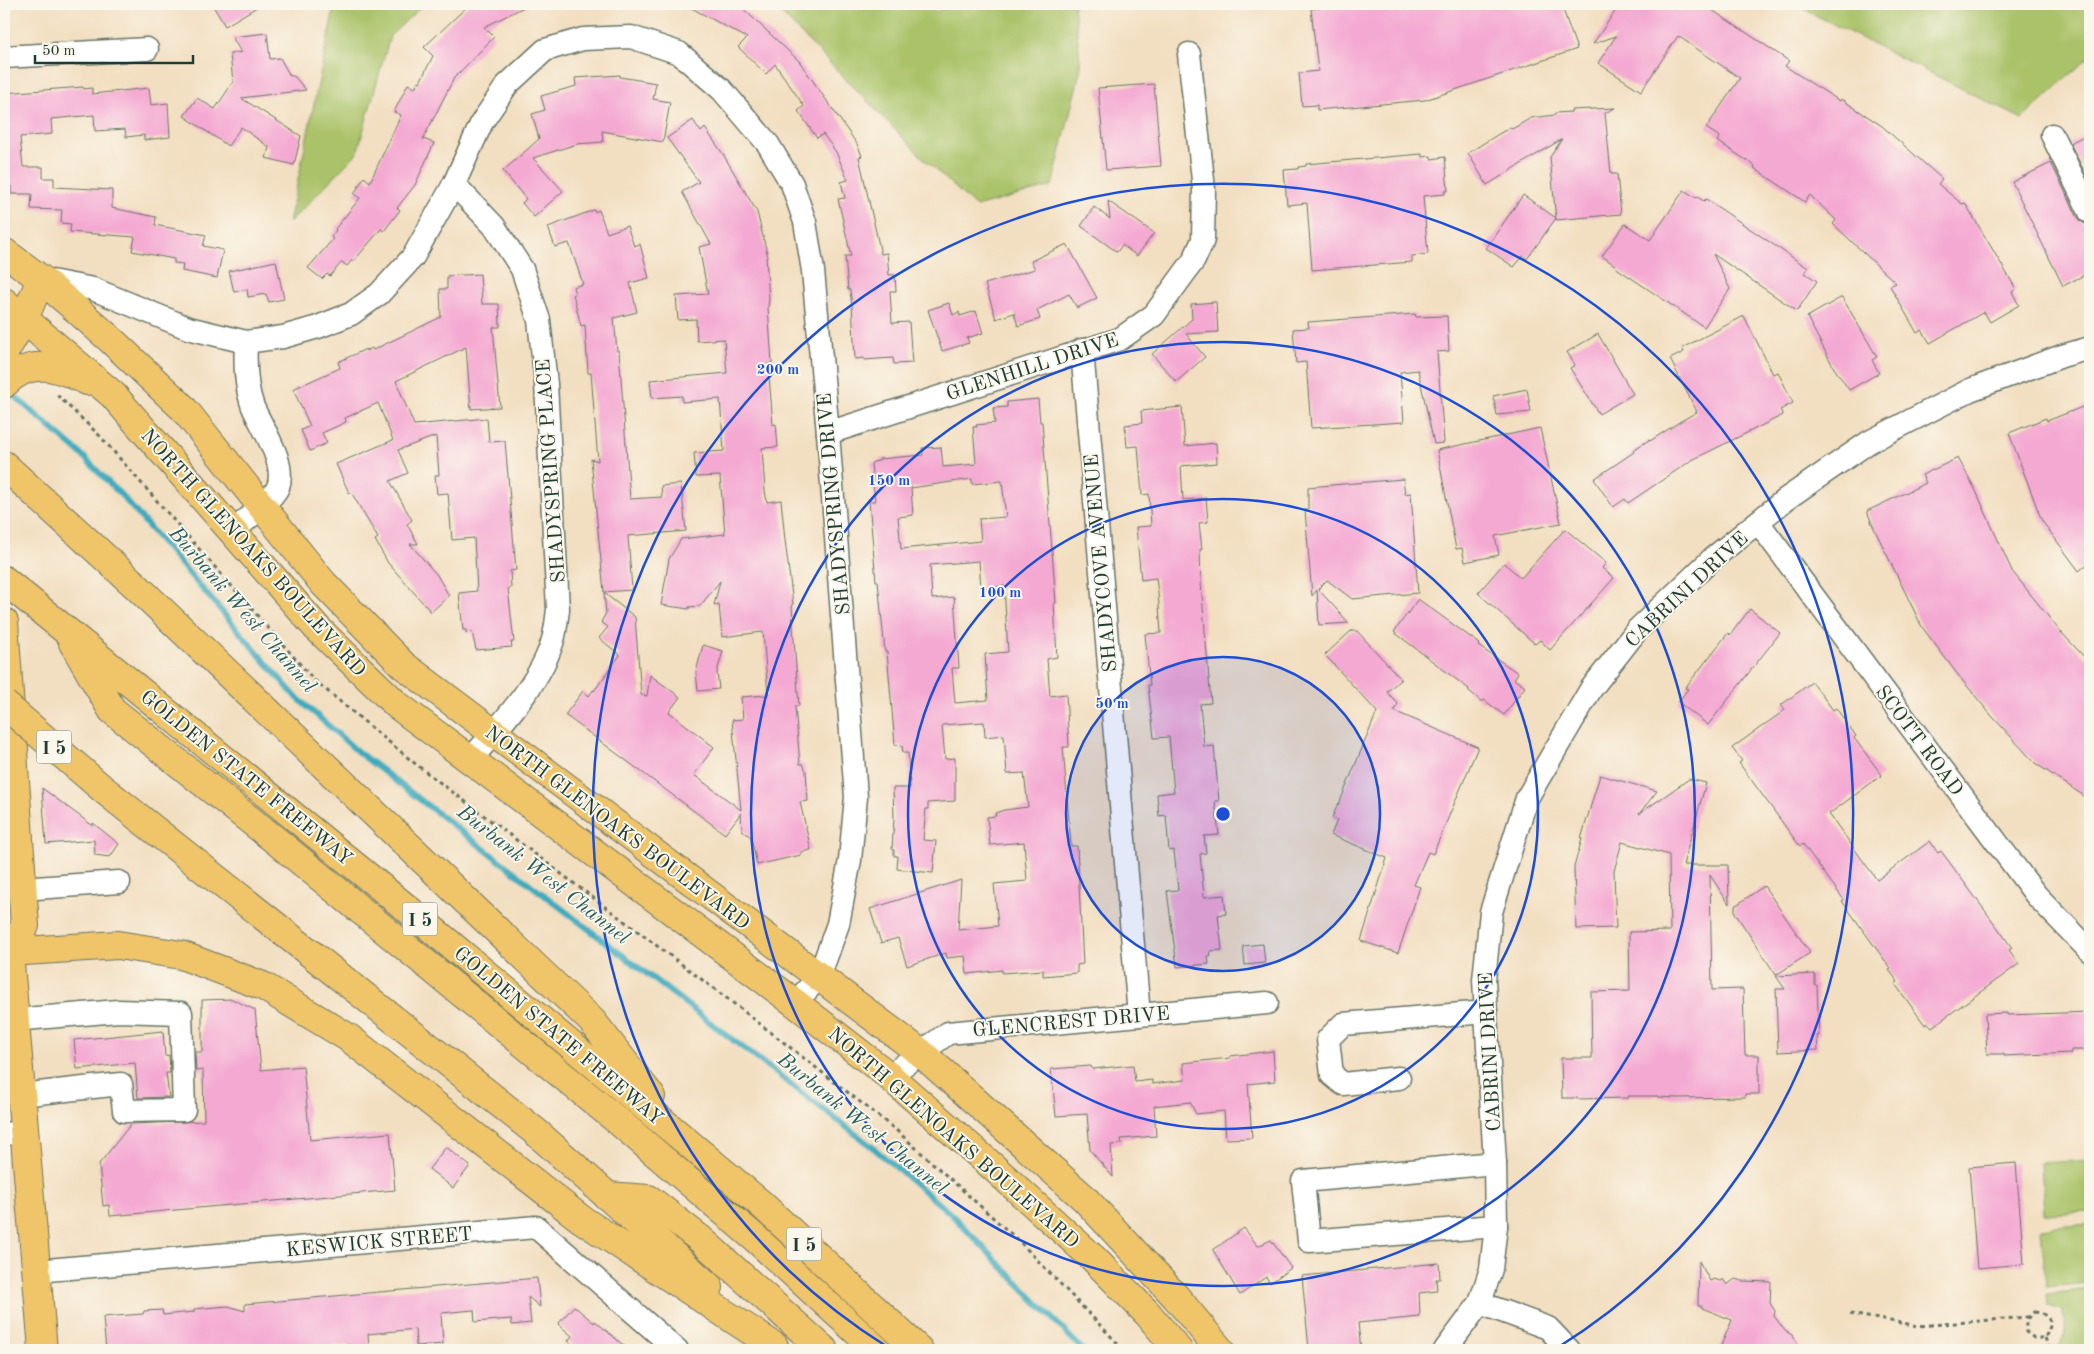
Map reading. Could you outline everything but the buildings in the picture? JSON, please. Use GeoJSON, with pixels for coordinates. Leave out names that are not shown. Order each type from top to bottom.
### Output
{"type":"FeatureCollection","features":[{"type":"Feature","properties":{"kind":"main road","name":"NORTH GLENOAKS BOULEVARD"},"geometry":{"type":"LineString","coordinates":[[4,252],[41,279],[111,340],[182,408],[323,583],[403,665],[920,1053],[1084,1198],[1176,1297],[1220,1350]]}},
{"type":"Feature","properties":{"kind":"main road"},"geometry":{"type":"LineString","coordinates":[[4,298],[41,279]]}},
{"type":"Feature","properties":{"kind":"main road"},"geometry":{"type":"LineString","coordinates":[[4,353],[14,311],[41,279]]}},
{"type":"Feature","properties":{"kind":"main road","name":"NORTH GLENOAKS BOULEVARD"},"geometry":{"type":"LineString","coordinates":[[14,311],[113,395],[317,628],[397,704],[795,1003],[889,1076],[994,1167],[1093,1258],[1148,1314],[1178,1350]]}},
{"type":"Feature","properties":{"kind":"main road"},"geometry":{"type":"LineString","coordinates":[[4,384],[23,370],[41,366],[66,370],[113,395]]}},
{"type":"Feature","properties":{"kind":"main road"},"geometry":{"type":"LineString","coordinates":[[4,465],[135,585],[592,1021],[686,1141]]}},
{"type":"Feature","properties":{"kind":"main road","name":"GOLDEN STATE FREEWAY"},"geometry":{"type":"LineString","coordinates":[[4,580],[429,926],[761,1204],[919,1350]]}},
{"type":"Feature","properties":{"kind":"main road"},"geometry":{"type":"LineString","coordinates":[[4,622],[9,752],[25,926],[5,950],[20,1095],[14,1133],[36,1272],[43,1350]]}},
{"type":"Feature","properties":{"kind":"main road"},"geometry":{"type":"LineString","coordinates":[[65,629],[112,710],[275,840],[618,1121],[756,1239],[877,1350]]}},
{"type":"Feature","properties":{"kind":"main road","name":"I 5"},"geometry":{"type":"LineString","coordinates":[[4,704],[104,790],[536,1132],[776,1348]]}},
{"type":"Feature","properties":{"kind":"main road"},"geometry":{"type":"LineString","coordinates":[[5,950],[118,945],[181,955],[263,986],[349,1038],[581,1219],[776,1348]]}},
{"type":"Feature","properties":{"kind":"main road"},"geometry":{"type":"LineString","coordinates":[[607,1196],[648,1199],[699,1238],[824,1350]]}},
{"type":"Feature","properties":{"kind":"street","name":"SHADYSPRING DRIVE"},"geometry":{"type":"LineString","coordinates":[[41,279],[93,289],[188,328],[246,342],[283,337],[318,328],[351,314],[379,294],[413,257],[454,184],[482,122],[507,85],[545,50],[582,39],[631,37],[679,53],[722,90],[768,144],[792,184],[805,222],[813,271],[828,433],[856,798],[850,860],[838,924],[819,977],[795,1003]]}},
{"type":"Feature","properties":{"kind":"street"},"geometry":{"type":"LineString","coordinates":[[4,57],[147,49]]}},
{"type":"Feature","properties":{"kind":"street","name":"GLENHILL DRIVE"},"geometry":{"type":"LineString","coordinates":[[828,433],[1120,339],[1154,315],[1183,278],[1203,240],[1204,189],[1189,54]]}},
{"type":"Feature","properties":{"kind":"street"},"geometry":{"type":"LineString","coordinates":[[2052,135],[2090,212]]}},
{"type":"Feature","properties":{"kind":"street","name":"SHADYSPRING PLACE"},"geometry":{"type":"LineString","coordinates":[[454,184],[494,226],[522,269],[540,320],[546,384],[558,609],[554,637],[542,667],[515,707],[471,759]]}},
{"type":"Feature","properties":{"kind":"street"},"geometry":{"type":"LineString","coordinates":[[234,531],[261,507],[278,487],[279,465],[274,449],[253,406],[246,377],[246,342]]}},
{"type":"Feature","properties":{"kind":"street","name":"CABRINI DRIVE"},"geometry":{"type":"LineString","coordinates":[[1445,1350],[1480,1303],[1491,1270],[1496,1226],[1495,1163],[1484,980],[1491,912],[1527,798],[1591,689],[1637,630],[1712,559],[1786,499],[1869,442],[1970,390],[2062,356],[2090,348]]}},
{"type":"Feature","properties":{"kind":"street","name":"SHADYCOVE AVENUE"},"geometry":{"type":"LineString","coordinates":[[1082,350],[1139,1015]]}},
{"type":"Feature","properties":{"kind":"street","name":"SCOTT ROAD"},"geometry":{"type":"LineString","coordinates":[[1758,522],[2036,895],[2090,951]]}},
{"type":"Feature","properties":{"kind":"street"},"geometry":{"type":"LineString","coordinates":[[22,889],[119,882]]}},
{"type":"Feature","properties":{"kind":"street","name":"GLENCREST DRIVE"},"geometry":{"type":"LineString","coordinates":[[889,1076],[948,1033],[1267,1003]]}},
{"type":"Feature","properties":{"kind":"street"},"geometry":{"type":"LineString","coordinates":[[13,1020],[118,1011],[181,1013],[184,1110],[124,1111],[121,1084],[20,1095]]}},
{"type":"Feature","properties":{"kind":"street"},"geometry":{"type":"LineString","coordinates":[[1399,1078],[1343,1084],[1332,1075],[1328,1039],[1343,1024],[1486,1012]]}},
{"type":"Feature","properties":{"kind":"street"},"geometry":{"type":"LineString","coordinates":[[1495,1163],[1303,1181],[1309,1241],[1496,1226]]}},
{"type":"Feature","properties":{"kind":"street","name":"KESWICK STREET"},"geometry":{"type":"LineString","coordinates":[[36,1272],[536,1227],[677,1350]]}},
{"type":"Feature","properties":{"kind":"street"},"geometry":{"type":"LineString","coordinates":[[1480,1303],[1548,1328],[1569,1350]]}},
{"type":"Feature","properties":{"kind":"path"},"geometry":{"type":"LineString","coordinates":[[51,391],[100,436],[314,680],[418,766],[737,1006],[896,1130],[1020,1242],[1124,1350]]}},
{"type":"Feature","properties":{"kind":"path"},"geometry":{"type":"LineString","coordinates":[[2045,1338],[2034,1338],[2026,1332],[2025,1322],[2034,1312],[2042,1313],[2048,1317],[2051,1324],[2045,1338],[2050,1350]]}},
{"type":"Feature","properties":{"kind":"path"},"geometry":{"type":"LineString","coordinates":[[1850,1314],[1919,1326],[2028,1317]]}},
{"type":"Feature","properties":{"kind":"green space"},"geometry":{"type":"Polygon","coordinates":[[[335,4],[424,4],[390,36],[357,153],[289,223],[335,4]]]}},
{"type":"Feature","properties":{"kind":"green space"},"geometry":{"type":"Polygon","coordinates":[[[772,4],[933,4],[934,12],[959,4],[1071,4],[1074,6],[1081,68],[1052,186],[976,207],[921,156],[772,4]]]}},
{"type":"Feature","properties":{"kind":"green space"},"geometry":{"type":"Polygon","coordinates":[[[1796,4],[2090,4],[2090,56],[2022,119],[1796,4]]]}},
{"type":"Feature","properties":{"kind":"green space"},"geometry":{"type":"Polygon","coordinates":[[[2090,1160],[2090,1212],[2044,1214],[2041,1163],[2090,1160]]]}},
{"type":"Feature","properties":{"kind":"green space"},"geometry":{"type":"Polygon","coordinates":[[[2090,1224],[2090,1283],[2046,1287],[2041,1228],[2090,1224]]]}},
{"type":"Feature","properties":{"kind":"green space"},"geometry":{"type":"Polygon","coordinates":[[[2090,1289],[2090,1350],[2062,1350],[2059,1345],[2066,1332],[2065,1319],[2061,1310],[2048,1306],[2047,1294],[2090,1289]]]}},
{"type":"Feature","properties":{"kind":"waterway","name":"Burbank West Channel"},"geometry":{"type":"LineString","coordinates":[[12,394],[80,453],[123,497],[294,695],[358,752],[871,1146],[951,1214],[1083,1350]]}}]}
